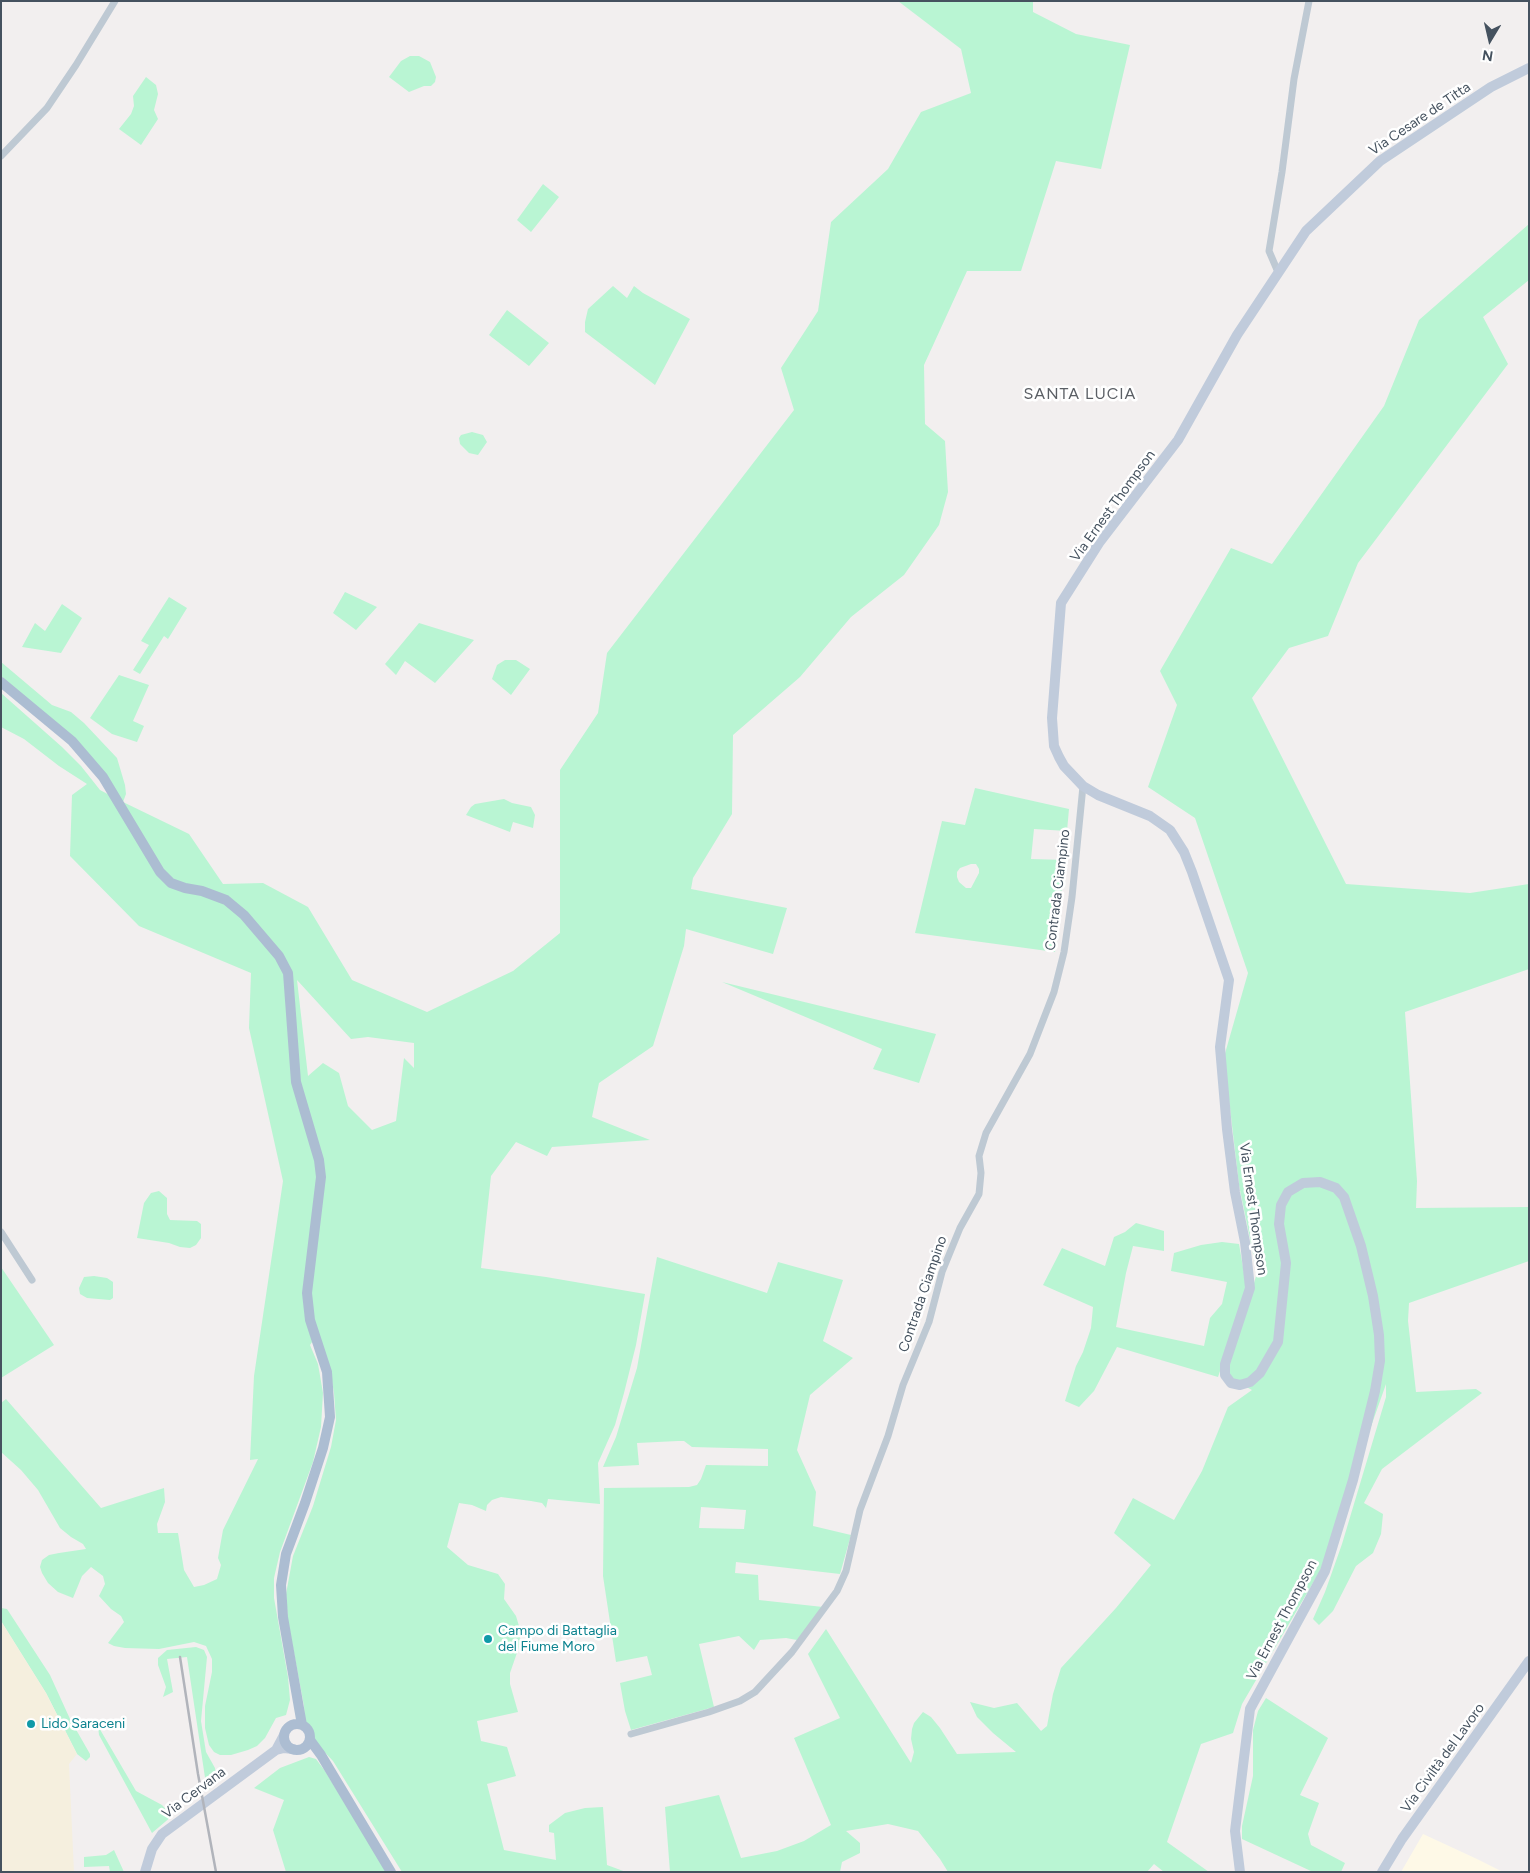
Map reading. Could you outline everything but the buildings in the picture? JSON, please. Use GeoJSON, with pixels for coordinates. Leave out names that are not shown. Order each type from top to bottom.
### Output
{"type":"FeatureCollection","features":[{"type":"Feature","properties":{"kind":"main road"},"geometry":{"type":"LineString","coordinates":[[1,682],[72,741],[103,777],[160,872],[171,883],[202,891],[226,900],[244,915],[279,956],[288,973],[296,1082],[319,1160],[321,1177],[307,1293],[310,1320],[326,1372],[330,1417],[320,1457],[283,1569],[281,1600],[298,1702],[297,1725]]}},
{"type":"Feature","properties":{"kind":"main road"},"geometry":{"type":"LineString","coordinates":[[297,1725],[308,1729],[307,1744],[300,1749],[293,1749],[286,1744],[284,1735],[287,1729],[297,1725]]}},
{"type":"Feature","properties":{"kind":"main road"},"geometry":{"type":"LineString","coordinates":[[307,1744],[321,1754],[391,1872]]}},
{"type":"Feature","properties":{"kind":"street"},"geometry":{"type":"LineString","coordinates":[[1,156],[47,108],[115,1]]}},
{"type":"Feature","properties":{"kind":"street"},"geometry":{"type":"LineString","coordinates":[[1278,272],[1269,251],[1282,172],[1294,79],[1309,1]]}},
{"type":"Feature","properties":{"kind":"street","name":"Via Cesare de Titta"},"geometry":{"type":"LineString","coordinates":[[1278,272],[1306,231],[1380,161],[1490,87],[1529,68]]}},
{"type":"Feature","properties":{"kind":"street","name":"Via Ernest Thompson"},"geometry":{"type":"LineString","coordinates":[[1240,1872],[1235,1831],[1250,1709],[1325,1572],[1352,1480],[1375,1391],[1380,1361],[1378,1326],[1361,1246],[1344,1197],[1336,1188],[1320,1182],[1302,1183],[1288,1192],[1281,1205],[1279,1224],[1286,1263],[1278,1342],[1260,1373],[1250,1382],[1240,1385],[1231,1383],[1224,1375],[1225,1364],[1250,1288],[1245,1242],[1235,1192],[1220,1047],[1229,980],[1192,872],[1184,852],[1170,830],[1150,816],[1098,795],[1083,786],[1064,766],[1059,757],[1054,746],[1052,730],[1061,603],[1099,542],[1178,440],[1238,335],[1278,272]]}},
{"type":"Feature","properties":{"kind":"street","name":"Contrada Ciampino"},"geometry":{"type":"LineString","coordinates":[[631,1734],[709,1712],[740,1701],[755,1692],[792,1652],[837,1590],[846,1571],[860,1510],[888,1436],[903,1385],[929,1322],[942,1272],[960,1228],[979,1194],[981,1174],[979,1156],[986,1133],[1030,1054],[1054,992],[1064,952],[1072,897],[1083,786]]}},
{"type":"Feature","properties":{"kind":"street"},"geometry":{"type":"LineString","coordinates":[[1,1232],[32,1280]]}},
{"type":"Feature","properties":{"kind":"street","name":"Via Civiltà del Lavoro"},"geometry":{"type":"LineString","coordinates":[[1382,1872],[1402,1839],[1529,1661]]}},
{"type":"Feature","properties":{"kind":"street","name":"Via Cervana"},"geometry":{"type":"LineString","coordinates":[[145,1872],[152,1849],[162,1834],[276,1750],[284,1735]]}},
{"type":"Feature","properties":{"kind":"street"},"geometry":{"type":"LineString","coordinates":[[276,1750],[284,1748],[293,1749]]}},
{"type":"Feature","properties":{"kind":"shaded area"},"geometry":{"type":"Polygon","coordinates":[[[1423,1834],[1477,1859],[1503,1872],[1401,1872],[1423,1834]]]}},
{"type":"Feature","properties":{"kind":"green space"},"geometry":{"type":"Polygon","coordinates":[[[898,1],[1033,1],[1033,12],[1076,34],[1130,45],[1101,169],[1056,161],[1021,271],[967,271],[924,365],[925,424],[945,441],[948,492],[939,525],[904,575],[851,617],[800,677],[733,735],[732,814],[693,878],[691,889],[787,908],[773,954],[686,929],[684,946],[653,1046],[599,1083],[592,1117],[650,1140],[552,1147],[547,1156],[516,1142],[491,1176],[481,1268],[645,1294],[636,1345],[624,1393],[615,1425],[598,1463],[600,1504],[548,1499],[546,1508],[542,1503],[501,1497],[492,1500],[487,1505],[486,1511],[472,1505],[459,1503],[447,1547],[468,1565],[498,1574],[505,1584],[504,1599],[516,1616],[519,1626],[519,1647],[510,1673],[510,1684],[518,1712],[477,1721],[481,1741],[507,1747],[516,1776],[487,1784],[504,1850],[556,1860],[554,1833],[549,1832],[549,1825],[565,1813],[585,1808],[603,1807],[607,1865],[626,1872],[402,1872],[333,1761],[312,1739],[310,1729],[305,1723],[304,1706],[288,1621],[286,1594],[293,1556],[313,1506],[331,1447],[336,1420],[330,1370],[317,1335],[310,1345],[318,1364],[323,1393],[321,1427],[313,1462],[280,1552],[274,1578],[274,1598],[288,1677],[290,1700],[286,1715],[276,1718],[265,1738],[257,1746],[248,1750],[231,1755],[220,1755],[214,1752],[209,1745],[205,1728],[205,1706],[212,1672],[212,1659],[206,1646],[194,1642],[159,1649],[114,1646],[108,1643],[124,1622],[121,1616],[111,1609],[99,1596],[105,1584],[103,1576],[91,1567],[82,1576],[73,1598],[58,1592],[48,1583],[40,1567],[42,1560],[49,1555],[86,1549],[83,1544],[60,1528],[38,1490],[21,1470],[1,1452],[1,1403],[6,1399],[101,1508],[164,1488],[165,1502],[157,1524],[158,1533],[178,1533],[184,1570],[194,1587],[217,1579],[221,1565],[218,1558],[223,1530],[258,1459],[250,1460],[254,1376],[283,1181],[249,1028],[251,973],[139,926],[70,856],[72,795],[87,784],[59,766],[24,739],[1,727],[1,693],[62,747],[81,766],[100,790],[119,800],[73,738],[1,676],[1,662],[52,705],[71,712],[84,723],[117,758],[125,785],[126,794],[123,802],[189,834],[223,884],[263,883],[308,907],[352,980],[427,1012],[513,971],[560,933],[560,770],[598,713],[607,653],[794,410],[781,368],[818,311],[831,222],[888,169],[921,112],[971,93],[961,49],[898,1]],[[297,980],[308,1076],[323,1063],[339,1073],[348,1106],[372,1130],[396,1121],[404,1058],[414,1068],[414,1043],[368,1037],[351,1039],[297,980]]]}},
{"type":"Feature","properties":{"kind":"green space"},"geometry":{"type":"Polygon","coordinates":[[[410,56],[419,56],[430,62],[436,77],[435,82],[431,86],[424,86],[409,92],[389,77],[401,61],[410,56]]]}},
{"type":"Feature","properties":{"kind":"green space"},"geometry":{"type":"Polygon","coordinates":[[[146,77],[156,85],[158,94],[154,110],[158,119],[141,145],[119,129],[131,114],[134,106],[133,96],[146,77]]]}},
{"type":"Feature","properties":{"kind":"green space"},"geometry":{"type":"Polygon","coordinates":[[[543,184],[559,197],[531,232],[517,220],[543,184]]]}},
{"type":"Feature","properties":{"kind":"green space"},"geometry":{"type":"Polygon","coordinates":[[[1529,224],[1529,280],[1483,317],[1508,364],[1358,563],[1328,636],[1289,648],[1252,698],[1346,884],[1470,893],[1529,884],[1529,969],[1405,1012],[1417,1181],[1416,1208],[1529,1207],[1529,1261],[1409,1303],[1408,1321],[1416,1392],[1476,1389],[1482,1393],[1382,1469],[1364,1503],[1383,1514],[1381,1534],[1373,1553],[1356,1566],[1333,1611],[1319,1625],[1313,1619],[1342,1544],[1386,1397],[1386,1384],[1320,1571],[1242,1704],[1233,1733],[1201,1744],[1167,1842],[1209,1872],[1164,1872],[1154,1864],[1147,1872],[948,1872],[918,1831],[888,1824],[846,1831],[860,1843],[860,1853],[842,1862],[840,1872],[670,1872],[665,1807],[719,1795],[741,1858],[777,1851],[804,1841],[831,1825],[794,1738],[840,1718],[808,1654],[826,1629],[911,1763],[914,1752],[911,1739],[912,1729],[914,1723],[923,1712],[931,1717],[940,1728],[957,1754],[1016,1752],[977,1717],[970,1702],[994,1708],[1017,1703],[1041,1731],[1047,1726],[1053,1694],[1061,1668],[1116,1608],[1151,1565],[1114,1533],[1133,1498],[1174,1520],[1202,1471],[1228,1407],[1252,1390],[1232,1379],[1228,1370],[1257,1273],[1239,1185],[1224,1057],[1248,973],[1195,818],[1148,787],[1177,705],[1160,671],[1231,548],[1272,564],[1384,406],[1419,320],[1529,224]]]}},
{"type":"Feature","properties":{"kind":"green space"},"geometry":{"type":"Polygon","coordinates":[[[613,286],[627,298],[634,286],[690,319],[655,385],[585,332],[588,309],[613,286]]]}},
{"type":"Feature","properties":{"kind":"green space"},"geometry":{"type":"Polygon","coordinates":[[[507,310],[549,343],[529,366],[489,335],[507,310]]]}},
{"type":"Feature","properties":{"kind":"green space"},"geometry":{"type":"Polygon","coordinates":[[[472,432],[483,435],[487,442],[478,455],[469,453],[460,444],[459,438],[461,435],[472,432]]]}},
{"type":"Feature","properties":{"kind":"green space"},"geometry":{"type":"Polygon","coordinates":[[[345,592],[377,607],[356,630],[333,613],[345,592]]]}},
{"type":"Feature","properties":{"kind":"green space"},"geometry":{"type":"Polygon","coordinates":[[[169,597],[187,608],[168,639],[164,636],[140,674],[133,670],[149,645],[141,641],[169,597]]]}},
{"type":"Feature","properties":{"kind":"green space"},"geometry":{"type":"Polygon","coordinates":[[[62,604],[82,618],[61,653],[22,647],[35,623],[45,631],[62,604]]]}},
{"type":"Feature","properties":{"kind":"green space"},"geometry":{"type":"Polygon","coordinates":[[[419,623],[474,640],[435,683],[405,661],[396,675],[385,664],[419,623]]]}},
{"type":"Feature","properties":{"kind":"green space"},"geometry":{"type":"Polygon","coordinates":[[[505,660],[516,660],[530,669],[511,695],[492,679],[497,665],[505,660]]]}},
{"type":"Feature","properties":{"kind":"green space"},"geometry":{"type":"Polygon","coordinates":[[[119,675],[149,685],[133,721],[144,726],[137,742],[112,734],[90,718],[119,675]]]}},
{"type":"Feature","properties":{"kind":"green space"},"geometry":{"type":"Polygon","coordinates":[[[975,788],[1069,809],[1067,831],[1034,829],[1031,859],[1065,860],[1055,952],[915,933],[942,821],[965,825],[975,788]],[[976,864],[960,868],[957,872],[959,882],[966,888],[971,888],[979,873],[976,864]]]}},
{"type":"Feature","properties":{"kind":"green space"},"geometry":{"type":"Polygon","coordinates":[[[504,799],[512,803],[531,807],[535,815],[533,828],[513,822],[510,832],[466,815],[475,804],[504,799]]]}},
{"type":"Feature","properties":{"kind":"green space"},"geometry":{"type":"Polygon","coordinates":[[[722,982],[936,1034],[919,1083],[873,1069],[882,1049],[722,982]]]}},
{"type":"Feature","properties":{"kind":"green space"},"geometry":{"type":"Polygon","coordinates":[[[159,1191],[167,1198],[167,1214],[170,1220],[197,1221],[201,1224],[201,1238],[196,1245],[190,1248],[180,1247],[169,1243],[137,1238],[144,1203],[151,1193],[159,1191]]]}},
{"type":"Feature","properties":{"kind":"green space"},"geometry":{"type":"Polygon","coordinates":[[[1136,1223],[1164,1231],[1164,1251],[1133,1246],[1116,1327],[1204,1346],[1210,1318],[1222,1304],[1227,1282],[1171,1271],[1174,1253],[1201,1245],[1222,1242],[1239,1244],[1247,1290],[1218,1377],[1117,1347],[1094,1391],[1079,1407],[1065,1401],[1091,1328],[1093,1307],[1043,1285],[1062,1248],[1105,1266],[1114,1237],[1125,1232],[1136,1223]]]}},
{"type":"Feature","properties":{"kind":"green space"},"geometry":{"type":"Polygon","coordinates":[[[657,1257],[767,1293],[778,1262],[843,1280],[823,1341],[853,1358],[810,1395],[797,1450],[816,1492],[813,1526],[851,1535],[840,1574],[736,1562],[735,1573],[758,1575],[759,1600],[823,1607],[797,1640],[786,1638],[760,1640],[754,1650],[739,1636],[699,1644],[714,1707],[631,1730],[625,1711],[620,1683],[652,1675],[647,1656],[616,1662],[603,1576],[604,1488],[689,1487],[697,1485],[706,1465],[768,1466],[768,1449],[692,1447],[684,1441],[678,1441],[637,1443],[639,1465],[603,1467],[616,1437],[637,1368],[657,1257]],[[701,1507],[699,1528],[744,1529],[746,1510],[701,1507]]]}},
{"type":"Feature","properties":{"kind":"green space"},"geometry":{"type":"Polygon","coordinates":[[[1,1267],[54,1345],[1,1378],[1,1267]]]}},
{"type":"Feature","properties":{"kind":"green space"},"geometry":{"type":"Polygon","coordinates":[[[84,1277],[107,1278],[113,1282],[113,1298],[110,1300],[87,1298],[80,1294],[79,1288],[84,1277]]]}},
{"type":"Feature","properties":{"kind":"green space"},"geometry":{"type":"Polygon","coordinates":[[[1,1608],[7,1609],[50,1675],[70,1719],[90,1754],[86,1761],[77,1754],[46,1693],[1,1621],[1,1608]]]}},
{"type":"Feature","properties":{"kind":"green space"},"geometry":{"type":"Polygon","coordinates":[[[196,1647],[204,1650],[207,1657],[201,1721],[206,1752],[215,1768],[217,1783],[207,1791],[187,1657],[167,1659],[173,1692],[163,1697],[166,1687],[158,1665],[158,1658],[167,1650],[196,1647]]]}},
{"type":"Feature","properties":{"kind":"green space"},"geometry":{"type":"Polygon","coordinates":[[[1266,1698],[1328,1738],[1300,1795],[1319,1803],[1308,1834],[1311,1845],[1345,1863],[1341,1872],[1313,1872],[1242,1839],[1242,1826],[1253,1776],[1253,1730],[1258,1711],[1266,1698]]]}},
{"type":"Feature","properties":{"kind":"green space"},"geometry":{"type":"Polygon","coordinates":[[[98,1726],[136,1791],[162,1805],[172,1816],[152,1833],[99,1735],[98,1726]]]}},
{"type":"Feature","properties":{"kind":"green space"},"geometry":{"type":"Polygon","coordinates":[[[309,1757],[316,1759],[325,1771],[387,1872],[286,1872],[273,1830],[284,1800],[254,1788],[280,1768],[309,1757]]]}},
{"type":"Feature","properties":{"kind":"green space"},"geometry":{"type":"Polygon","coordinates":[[[114,1850],[124,1872],[110,1872],[109,1866],[84,1867],[84,1857],[106,1855],[114,1850]]]}},
{"type":"Feature","properties":{"kind":"sand","name":"Lido Saraceni"},"geometry":{"type":"Polygon","coordinates":[[[1,1621],[46,1693],[77,1754],[69,1764],[74,1872],[1,1872],[1,1621]]]}},
{"type":"Feature","properties":{"kind":"railway"},"geometry":{"type":"LineString","coordinates":[[180,1657],[198,1774],[216,1872]]}},
{"type":"Feature","properties":{"kind":"place","name":"Campo di Battaglia del Fiume Moro"},"geometry":{"type":"Point","coordinates":[488,1639]}},
{"type":"Feature","properties":{"kind":"place","name":"Lido Saraceni"},"geometry":{"type":"Point","coordinates":[31,1724]}},
{"type":"Feature","properties":{"kind":"district","name":"SANTA LUCIA"},"geometry":{"type":"Point","coordinates":[1080,394]}}]}
